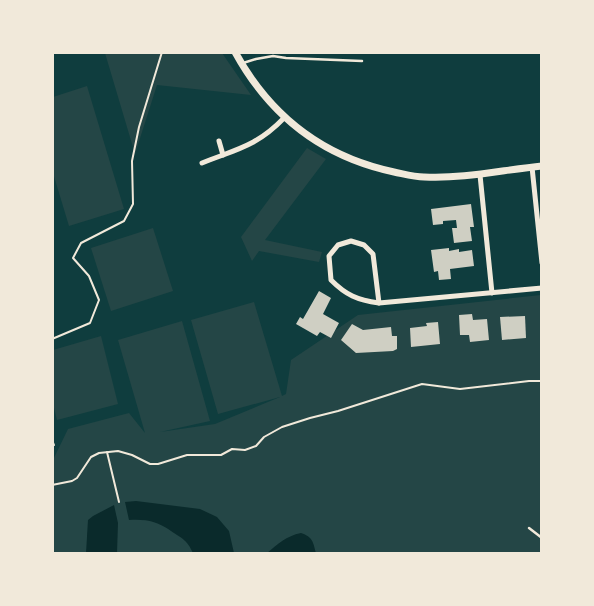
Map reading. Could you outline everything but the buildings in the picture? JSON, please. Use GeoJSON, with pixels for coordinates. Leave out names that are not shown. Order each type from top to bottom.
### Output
{"type":"FeatureCollection","features":[{"type":"Feature","properties":{"kind":"street"},"geometry":{"type":"LineString","coordinates":[[235,52],[260,92],[284,118],[321,144],[358,162],[422,177],[480,175],[542,166]]}},
{"type":"Feature","properties":{"kind":"street"},"geometry":{"type":"LineString","coordinates":[[202,163],[244,148],[271,131],[284,118]]}},
{"type":"Feature","properties":{"kind":"street"},"geometry":{"type":"LineString","coordinates":[[219,141],[223,154]]}},
{"type":"Feature","properties":{"kind":"street"},"geometry":{"type":"LineString","coordinates":[[532,167],[542,263]]}},
{"type":"Feature","properties":{"kind":"street"},"geometry":{"type":"LineString","coordinates":[[480,175],[492,292]]}},
{"type":"Feature","properties":{"kind":"street"},"geometry":{"type":"LineString","coordinates":[[379,303],[373,254],[364,245],[351,241],[338,245],[329,256],[331,280],[342,291],[360,300],[379,303],[542,288]]}},
{"type":"Feature","properties":{"kind":"lane"},"geometry":{"type":"LineString","coordinates":[[241,64],[256,58],[273,56],[362,61]]}},
{"type":"Feature","properties":{"kind":"lane"},"geometry":{"type":"LineString","coordinates":[[529,528],[542,538]]}},
{"type":"Feature","properties":{"kind":"path"},"geometry":{"type":"LineString","coordinates":[[52,339],[90,323],[99,300],[89,276],[73,258],[81,243],[124,221],[132,204],[132,160],[139,128],[162,52]]}},
{"type":"Feature","properties":{"kind":"path"},"geometry":{"type":"LineString","coordinates":[[52,485],[72,481],[77,478],[91,457],[99,453],[125,452],[150,464],[158,464],[186,455],[221,455],[232,449],[245,450],[256,446],[264,437],[282,427],[338,412],[422,384],[460,389],[529,380],[542,381]]}},
{"type":"Feature","properties":{"kind":"path"},"geometry":{"type":"LineString","coordinates":[[52,440],[54,445]]}},
{"type":"Feature","properties":{"kind":"path"},"geometry":{"type":"LineString","coordinates":[[107,452],[119,502]]}},
{"type":"Feature","properties":{"kind":"shaded area"},"geometry":{"type":"Polygon","coordinates":[[[105,53],[222,53],[251,95],[157,85],[135,154],[105,53]]]}},
{"type":"Feature","properties":{"kind":"shaded area"},"geometry":{"type":"Polygon","coordinates":[[[87,86],[124,209],[69,226],[53,173],[53,97],[87,86]]]}},
{"type":"Feature","properties":{"kind":"shaded area"},"geometry":{"type":"Polygon","coordinates":[[[307,148],[326,159],[265,240],[322,252],[319,262],[259,251],[252,261],[241,237],[307,148]]]}},
{"type":"Feature","properties":{"kind":"shaded area"},"geometry":{"type":"Polygon","coordinates":[[[153,228],[173,291],[111,311],[91,248],[153,228]]]}},
{"type":"Feature","properties":{"kind":"shaded area"},"geometry":{"type":"Polygon","coordinates":[[[541,295],[541,553],[53,553],[52,462],[68,429],[129,413],[145,433],[118,340],[182,321],[210,421],[160,432],[215,424],[280,397],[218,414],[191,320],[254,302],[282,396],[286,394],[291,360],[358,315],[541,295]]]}},
{"type":"Feature","properties":{"kind":"shaded area"},"geometry":{"type":"Polygon","coordinates":[[[101,336],[118,404],[57,420],[53,404],[53,350],[101,336]]]}},
{"type":"Feature","properties":{"kind":"shaded area"},"geometry":{"type":"Polygon","coordinates":[[[136,501],[200,509],[217,517],[229,531],[234,553],[193,553],[184,540],[161,525],[146,520],[129,520],[125,502],[136,501]]]}},
{"type":"Feature","properties":{"kind":"shaded area"},"geometry":{"type":"Polygon","coordinates":[[[114,505],[118,523],[117,553],[86,553],[88,520],[114,505]]]}},
{"type":"Feature","properties":{"kind":"shaded area"},"geometry":{"type":"Polygon","coordinates":[[[301,533],[312,540],[316,553],[267,553],[287,538],[301,533]]]}}]}
